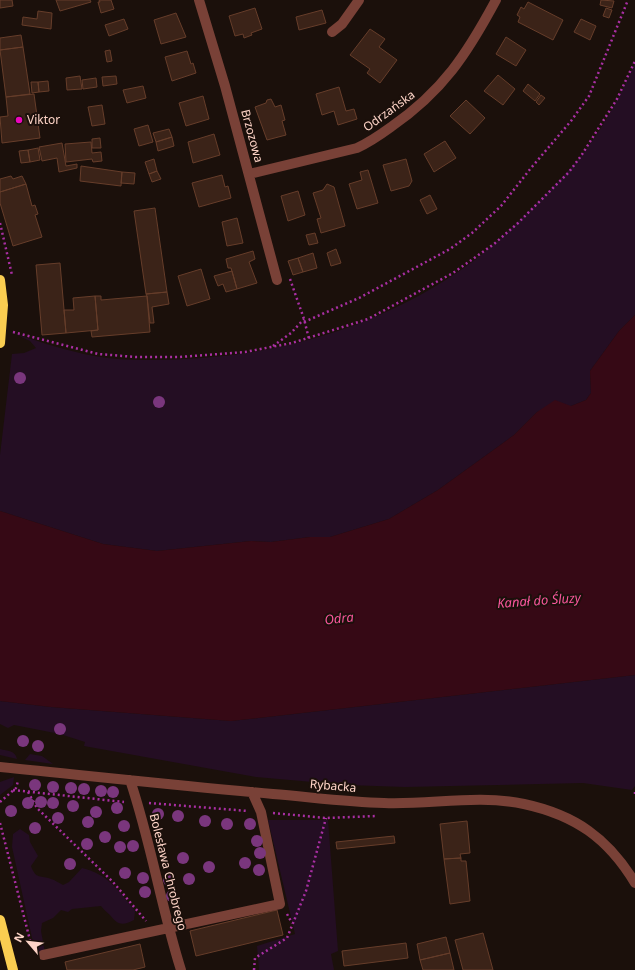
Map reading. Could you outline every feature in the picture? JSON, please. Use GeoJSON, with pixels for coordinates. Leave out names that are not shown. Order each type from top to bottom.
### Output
{"type":"FeatureCollection","features":[{"type":"Feature","properties":{"kind":"main road"},"geometry":{"type":"LineString","coordinates":[[0,281],[3,316],[0,343]]}},
{"type":"Feature","properties":{"kind":"main road"},"geometry":{"type":"LineString","coordinates":[[0,920],[12,970]]}},
{"type":"Feature","properties":{"kind":"street","name":"Brzozowa"},"geometry":{"type":"LineString","coordinates":[[199,0],[278,280]]}},
{"type":"Feature","properties":{"kind":"street"},"geometry":{"type":"LineString","coordinates":[[332,32],[342,24],[359,0]]}},
{"type":"Feature","properties":{"kind":"street","name":"Odrzańska"},"geometry":{"type":"LineString","coordinates":[[249,174],[357,148],[367,144],[424,103],[441,86],[466,51],[496,0]]}},
{"type":"Feature","properties":{"kind":"street","name":"Rybacka"},"geometry":{"type":"LineString","coordinates":[[0,767],[252,792],[384,803],[480,801],[524,804],[583,826],[607,844],[624,863],[635,883]]}},
{"type":"Feature","properties":{"kind":"street","name":"Bolesława Chrobrego"},"geometry":{"type":"LineString","coordinates":[[130,780],[137,802],[164,930],[181,970]]}},
{"type":"Feature","properties":{"kind":"street"},"geometry":{"type":"LineString","coordinates":[[42,955],[280,904],[261,812],[252,792]]}},
{"type":"Feature","properties":{"kind":"path"},"geometry":{"type":"LineString","coordinates":[[271,347],[304,321],[358,298],[450,249],[501,206],[571,121],[588,96],[628,0]]}},
{"type":"Feature","properties":{"kind":"path"},"geometry":{"type":"LineString","coordinates":[[16,332],[87,352],[116,356],[180,358],[211,356],[271,347],[309,339],[368,319],[453,273],[494,244],[518,224],[568,172],[581,156],[617,99],[635,61]]}},
{"type":"Feature","properties":{"kind":"path"},"geometry":{"type":"LineString","coordinates":[[289,275],[309,339]]}},
{"type":"Feature","properties":{"kind":"path"},"geometry":{"type":"LineString","coordinates":[[0,802],[14,790],[19,777]]}},
{"type":"Feature","properties":{"kind":"path"},"geometry":{"type":"LineString","coordinates":[[14,790],[326,818],[306,892],[287,938],[255,958],[254,970]]}},
{"type":"Feature","properties":{"kind":"path"},"geometry":{"type":"LineString","coordinates":[[28,792],[37,808],[113,882],[146,920],[164,930]]}},
{"type":"Feature","properties":{"kind":"path"},"geometry":{"type":"LineString","coordinates":[[635,792],[635,797]]}},
{"type":"Feature","properties":{"kind":"path"},"geometry":{"type":"LineString","coordinates":[[0,823],[33,950]]}},
{"type":"Feature","properties":{"kind":"shaded area"},"geometry":{"type":"Polygon","coordinates":[[[635,63],[635,315],[619,331],[590,371],[591,393],[586,400],[571,406],[537,412],[514,435],[438,490],[389,519],[330,537],[310,537],[271,542],[251,541],[157,551],[103,544],[0,511],[0,455],[12,354],[24,353],[36,348],[30,341],[15,334],[74,352],[107,358],[148,360],[188,359],[238,354],[274,348],[309,340],[377,316],[442,282],[472,262],[498,241],[522,218],[564,175],[588,147],[614,106],[635,63]]]}},
{"type":"Feature","properties":{"kind":"shaded area"},"geometry":{"type":"Polygon","coordinates":[[[635,675],[635,786],[632,790],[583,783],[405,787],[347,785],[256,777],[84,746],[85,742],[60,734],[14,725],[8,728],[0,724],[0,701],[51,707],[231,721],[635,675]]]}},
{"type":"Feature","properties":{"kind":"shaded area"},"geometry":{"type":"Polygon","coordinates":[[[0,749],[13,752],[17,759],[0,755],[0,749]]]}},
{"type":"Feature","properties":{"kind":"shaded area"},"geometry":{"type":"Polygon","coordinates":[[[30,754],[42,756],[53,764],[25,760],[30,754]]]}},
{"type":"Feature","properties":{"kind":"shaded area"},"geometry":{"type":"Polygon","coordinates":[[[14,777],[13,785],[0,795],[0,782],[14,777]]]}},
{"type":"Feature","properties":{"kind":"shaded area"},"geometry":{"type":"Polygon","coordinates":[[[268,820],[328,820],[338,951],[331,954],[334,970],[259,970],[257,946],[295,934],[268,820]]]}},
{"type":"Feature","properties":{"kind":"shaded area"},"geometry":{"type":"Polygon","coordinates":[[[20,829],[29,835],[30,842],[38,856],[31,866],[37,875],[52,879],[63,885],[69,882],[82,868],[99,874],[118,890],[135,911],[134,920],[120,924],[115,921],[101,906],[72,909],[68,912],[61,910],[53,918],[42,923],[41,931],[45,953],[36,956],[12,847],[13,834],[20,829]]]}},
{"type":"Feature","properties":{"kind":"water"},"geometry":{"type":"Polygon","coordinates":[[[635,315],[635,675],[231,721],[51,707],[0,701],[0,511],[103,544],[157,551],[251,541],[271,542],[310,537],[330,537],[389,519],[438,490],[514,435],[537,412],[555,400],[571,406],[586,400],[591,393],[590,371],[619,331],[635,315]]]}},
{"type":"Feature","properties":{"kind":"building"},"geometry":{"type":"Polygon","coordinates":[[[0,0],[12,0],[13,6],[0,8],[0,0]]]}},
{"type":"Feature","properties":{"kind":"building"},"geometry":{"type":"Polygon","coordinates":[[[56,0],[90,0],[91,2],[60,11],[56,0]]]}},
{"type":"Feature","properties":{"kind":"building"},"geometry":{"type":"Polygon","coordinates":[[[99,0],[111,0],[114,9],[101,13],[98,2],[100,2],[99,0]]]}},
{"type":"Feature","properties":{"kind":"building"},"geometry":{"type":"Polygon","coordinates":[[[601,0],[614,1],[612,8],[600,5],[601,0]]]}},
{"type":"Feature","properties":{"kind":"building"},"geometry":{"type":"Polygon","coordinates":[[[528,2],[563,20],[553,40],[518,22],[520,17],[517,15],[521,7],[524,9],[528,2]]]}},
{"type":"Feature","properties":{"kind":"building"},"geometry":{"type":"Polygon","coordinates":[[[255,8],[262,29],[251,33],[252,35],[244,38],[243,34],[235,36],[229,16],[255,8]]]}},
{"type":"Feature","properties":{"kind":"building"},"geometry":{"type":"Polygon","coordinates":[[[606,8],[612,10],[609,18],[603,16],[606,8]]]}},
{"type":"Feature","properties":{"kind":"building"},"geometry":{"type":"Polygon","coordinates":[[[322,10],[326,23],[299,30],[296,17],[322,10]]]}},
{"type":"Feature","properties":{"kind":"building"},"geometry":{"type":"Polygon","coordinates":[[[38,11],[52,13],[51,29],[22,25],[23,17],[37,19],[38,11]]]}},
{"type":"Feature","properties":{"kind":"building"},"geometry":{"type":"Polygon","coordinates":[[[176,13],[186,37],[161,44],[154,20],[176,13]]]}},
{"type":"Feature","properties":{"kind":"building"},"geometry":{"type":"Polygon","coordinates":[[[124,19],[128,29],[109,36],[105,25],[124,19]]]}},
{"type":"Feature","properties":{"kind":"building"},"geometry":{"type":"Polygon","coordinates":[[[581,19],[596,26],[590,40],[574,32],[581,19]]]}},
{"type":"Feature","properties":{"kind":"building"},"geometry":{"type":"Polygon","coordinates":[[[370,29],[385,39],[379,47],[397,60],[380,83],[367,73],[370,69],[350,55],[370,29]]]}},
{"type":"Feature","properties":{"kind":"building"},"geometry":{"type":"Polygon","coordinates":[[[21,35],[23,47],[0,50],[0,38],[21,35]]]}},
{"type":"Feature","properties":{"kind":"building"},"geometry":{"type":"Polygon","coordinates":[[[506,37],[526,50],[516,66],[496,54],[506,37]]]}},
{"type":"Feature","properties":{"kind":"building"},"geometry":{"type":"Polygon","coordinates":[[[23,47],[30,94],[6,97],[0,50],[23,47]]]}},
{"type":"Feature","properties":{"kind":"building"},"geometry":{"type":"Polygon","coordinates":[[[110,50],[112,61],[107,62],[105,51],[110,50]]]}},
{"type":"Feature","properties":{"kind":"building"},"geometry":{"type":"Polygon","coordinates":[[[187,51],[191,64],[193,63],[196,73],[172,81],[165,57],[187,51]]]}},
{"type":"Feature","properties":{"kind":"building"},"geometry":{"type":"Polygon","coordinates":[[[498,75],[515,89],[503,105],[484,91],[498,75]]]}},
{"type":"Feature","properties":{"kind":"building"},"geometry":{"type":"Polygon","coordinates":[[[80,76],[82,89],[67,90],[66,78],[80,76]]]}},
{"type":"Feature","properties":{"kind":"building"},"geometry":{"type":"Polygon","coordinates":[[[116,76],[117,84],[103,86],[102,77],[116,76]]]}},
{"type":"Feature","properties":{"kind":"building"},"geometry":{"type":"Polygon","coordinates":[[[96,78],[97,87],[83,89],[82,80],[96,78]]]}},
{"type":"Feature","properties":{"kind":"building"},"geometry":{"type":"Polygon","coordinates":[[[48,81],[49,91],[39,92],[38,82],[48,81]]]}},
{"type":"Feature","properties":{"kind":"building"},"geometry":{"type":"Polygon","coordinates":[[[31,82],[38,82],[39,92],[32,93],[31,82]]]}},
{"type":"Feature","properties":{"kind":"building"},"geometry":{"type":"Polygon","coordinates":[[[528,84],[540,94],[535,101],[523,91],[528,84]]]}},
{"type":"Feature","properties":{"kind":"building"},"geometry":{"type":"Polygon","coordinates":[[[143,86],[146,98],[127,103],[123,90],[143,86]]]}},
{"type":"Feature","properties":{"kind":"building"},"geometry":{"type":"Polygon","coordinates":[[[339,87],[346,111],[354,109],[357,119],[338,125],[334,111],[322,115],[316,94],[339,87]]]}},
{"type":"Feature","properties":{"kind":"building","name":"Viktor"},"geometry":{"type":"Polygon","coordinates":[[[34,94],[40,138],[2,143],[0,117],[8,116],[6,97],[34,94]]]}},
{"type":"Feature","properties":{"kind":"building"},"geometry":{"type":"Polygon","coordinates":[[[541,95],[545,98],[539,105],[536,102],[541,95]]]}},
{"type":"Feature","properties":{"kind":"building"},"geometry":{"type":"Polygon","coordinates":[[[203,96],[209,119],[186,126],[179,103],[203,96]]]}},
{"type":"Feature","properties":{"kind":"building"},"geometry":{"type":"Polygon","coordinates":[[[271,99],[275,107],[281,105],[285,120],[282,121],[286,135],[267,140],[255,107],[266,103],[267,100],[271,99]]]}},
{"type":"Feature","properties":{"kind":"building"},"geometry":{"type":"Polygon","coordinates":[[[466,100],[485,118],[470,134],[450,116],[466,100]]]}},
{"type":"Feature","properties":{"kind":"building"},"geometry":{"type":"Polygon","coordinates":[[[102,105],[105,124],[92,126],[88,107],[102,105]]]}},
{"type":"Feature","properties":{"kind":"building"},"geometry":{"type":"Polygon","coordinates":[[[148,125],[153,142],[139,146],[134,129],[148,125]]]}},
{"type":"Feature","properties":{"kind":"building"},"geometry":{"type":"Polygon","coordinates":[[[169,129],[172,137],[156,142],[153,133],[169,129]]]}},
{"type":"Feature","properties":{"kind":"building"},"geometry":{"type":"Polygon","coordinates":[[[214,134],[220,155],[193,163],[188,142],[214,134]]]}},
{"type":"Feature","properties":{"kind":"building"},"geometry":{"type":"Polygon","coordinates":[[[172,137],[174,146],[158,151],[156,142],[172,137]]]}},
{"type":"Feature","properties":{"kind":"building"},"geometry":{"type":"Polygon","coordinates":[[[100,138],[101,148],[92,148],[92,139],[100,138]]]}},
{"type":"Feature","properties":{"kind":"building"},"geometry":{"type":"Polygon","coordinates":[[[445,141],[456,158],[434,172],[424,154],[445,141]]]}},
{"type":"Feature","properties":{"kind":"building"},"geometry":{"type":"Polygon","coordinates":[[[91,142],[92,153],[101,152],[102,161],[93,162],[92,159],[66,162],[65,144],[91,142]]]}},
{"type":"Feature","properties":{"kind":"building"},"geometry":{"type":"Polygon","coordinates":[[[62,143],[66,166],[77,164],[77,168],[59,172],[57,158],[42,161],[39,147],[62,143]]]}},
{"type":"Feature","properties":{"kind":"building"},"geometry":{"type":"Polygon","coordinates":[[[38,148],[40,160],[30,162],[28,150],[38,148]]]}},
{"type":"Feature","properties":{"kind":"building"},"geometry":{"type":"Polygon","coordinates":[[[28,150],[30,162],[21,163],[19,151],[28,150]]]}},
{"type":"Feature","properties":{"kind":"building"},"geometry":{"type":"Polygon","coordinates":[[[154,159],[157,171],[149,174],[145,162],[154,159]]]}},
{"type":"Feature","properties":{"kind":"building"},"geometry":{"type":"Polygon","coordinates":[[[406,159],[412,181],[409,186],[391,191],[383,165],[406,159]]]}},
{"type":"Feature","properties":{"kind":"building"},"geometry":{"type":"Polygon","coordinates":[[[81,166],[122,172],[121,186],[80,181],[81,166]]]}},
{"type":"Feature","properties":{"kind":"building"},"geometry":{"type":"Polygon","coordinates":[[[368,170],[378,203],[357,209],[349,184],[362,180],[360,172],[368,170]]]}},
{"type":"Feature","properties":{"kind":"building"},"geometry":{"type":"Polygon","coordinates":[[[157,171],[161,179],[152,182],[149,174],[157,171]]]}},
{"type":"Feature","properties":{"kind":"building"},"geometry":{"type":"Polygon","coordinates":[[[122,172],[135,173],[134,184],[121,183],[122,172]]]}},
{"type":"Feature","properties":{"kind":"building"},"geometry":{"type":"Polygon","coordinates":[[[222,175],[225,187],[228,186],[231,198],[199,207],[192,183],[222,175]]]}},
{"type":"Feature","properties":{"kind":"building"},"geometry":{"type":"Polygon","coordinates":[[[11,176],[13,179],[22,176],[26,184],[0,192],[0,179],[11,176]]]}},
{"type":"Feature","properties":{"kind":"building"},"geometry":{"type":"Polygon","coordinates":[[[26,184],[32,206],[35,205],[38,214],[35,215],[42,237],[13,246],[0,203],[0,192],[26,184]]]}},
{"type":"Feature","properties":{"kind":"building"},"geometry":{"type":"Polygon","coordinates":[[[327,184],[334,187],[345,226],[321,233],[317,219],[321,218],[313,193],[323,190],[327,184]]]}},
{"type":"Feature","properties":{"kind":"building"},"geometry":{"type":"Polygon","coordinates":[[[298,191],[305,215],[288,221],[281,196],[298,191]]]}},
{"type":"Feature","properties":{"kind":"building"},"geometry":{"type":"Polygon","coordinates":[[[430,195],[437,209],[427,214],[420,200],[430,195]]]}},
{"type":"Feature","properties":{"kind":"building"},"geometry":{"type":"Polygon","coordinates":[[[155,208],[167,292],[146,294],[134,211],[155,208]]]}},
{"type":"Feature","properties":{"kind":"building"},"geometry":{"type":"Polygon","coordinates":[[[237,218],[243,243],[227,246],[222,222],[237,218]]]}},
{"type":"Feature","properties":{"kind":"building"},"geometry":{"type":"Polygon","coordinates":[[[315,233],[318,243],[309,245],[306,235],[315,233]]]}},
{"type":"Feature","properties":{"kind":"building"},"geometry":{"type":"Polygon","coordinates":[[[336,249],[341,263],[331,266],[327,253],[336,249]]]}},
{"type":"Feature","properties":{"kind":"building"},"geometry":{"type":"Polygon","coordinates":[[[253,251],[255,259],[249,262],[257,283],[237,289],[231,268],[228,268],[226,259],[253,251]]]}},
{"type":"Feature","properties":{"kind":"building"},"geometry":{"type":"Polygon","coordinates":[[[313,253],[317,268],[303,272],[298,258],[313,253]]]}},
{"type":"Feature","properties":{"kind":"building"},"geometry":{"type":"Polygon","coordinates":[[[298,258],[303,272],[293,275],[288,261],[298,258]]]}},
{"type":"Feature","properties":{"kind":"building"},"geometry":{"type":"Polygon","coordinates":[[[60,263],[66,333],[42,335],[36,265],[60,263]]]}},
{"type":"Feature","properties":{"kind":"building"},"geometry":{"type":"Polygon","coordinates":[[[201,269],[210,299],[187,306],[178,276],[201,269]]]}},
{"type":"Feature","properties":{"kind":"building"},"geometry":{"type":"Polygon","coordinates":[[[232,271],[237,289],[226,292],[223,284],[218,286],[214,276],[232,271]]]}},
{"type":"Feature","properties":{"kind":"building"},"geometry":{"type":"Polygon","coordinates":[[[167,292],[169,304],[152,307],[154,323],[150,323],[146,294],[167,292]]]}},
{"type":"Feature","properties":{"kind":"building"},"geometry":{"type":"Polygon","coordinates":[[[95,296],[101,296],[101,300],[147,296],[150,332],[92,337],[91,331],[98,330],[95,296]]]}},
{"type":"Feature","properties":{"kind":"building"},"geometry":{"type":"Polygon","coordinates":[[[95,296],[98,330],[66,333],[64,310],[74,310],[73,298],[95,296]]]}},
{"type":"Feature","properties":{"kind":"building"},"geometry":{"type":"Polygon","coordinates":[[[467,821],[470,853],[460,854],[461,858],[444,859],[440,824],[467,821]]]}},
{"type":"Feature","properties":{"kind":"building"},"geometry":{"type":"Polygon","coordinates":[[[394,836],[395,843],[337,849],[336,842],[394,836]]]}},
{"type":"Feature","properties":{"kind":"building"},"geometry":{"type":"Polygon","coordinates":[[[461,858],[461,861],[466,861],[470,901],[450,904],[444,859],[461,858]]]}},
{"type":"Feature","properties":{"kind":"building"},"geometry":{"type":"Polygon","coordinates":[[[277,910],[283,935],[196,956],[190,931],[277,910]]]}},
{"type":"Feature","properties":{"kind":"building"},"geometry":{"type":"Polygon","coordinates":[[[483,933],[493,970],[463,970],[455,940],[483,933]]]}},
{"type":"Feature","properties":{"kind":"building"},"geometry":{"type":"Polygon","coordinates":[[[446,937],[450,953],[420,960],[417,944],[446,937]]]}},
{"type":"Feature","properties":{"kind":"building"},"geometry":{"type":"Polygon","coordinates":[[[406,943],[408,958],[344,966],[342,951],[406,943]]]}},
{"type":"Feature","properties":{"kind":"building"},"geometry":{"type":"Polygon","coordinates":[[[140,944],[145,967],[133,970],[67,970],[65,962],[140,944]]]}},
{"type":"Feature","properties":{"kind":"building"},"geometry":{"type":"Polygon","coordinates":[[[450,953],[454,970],[423,970],[420,960],[450,953]]]}},
{"type":"Feature","properties":{"kind":"place","name":"Viktor"},"geometry":{"type":"Point","coordinates":[19,120]}},
{"type":"Feature","properties":{"kind":"water label","name":"Kanał do Śluzy"},"geometry":{"type":"Point","coordinates":[539,600]}},
{"type":"Feature","properties":{"kind":"water label","name":"Odra"},"geometry":{"type":"Point","coordinates":[339,618]}}]}
